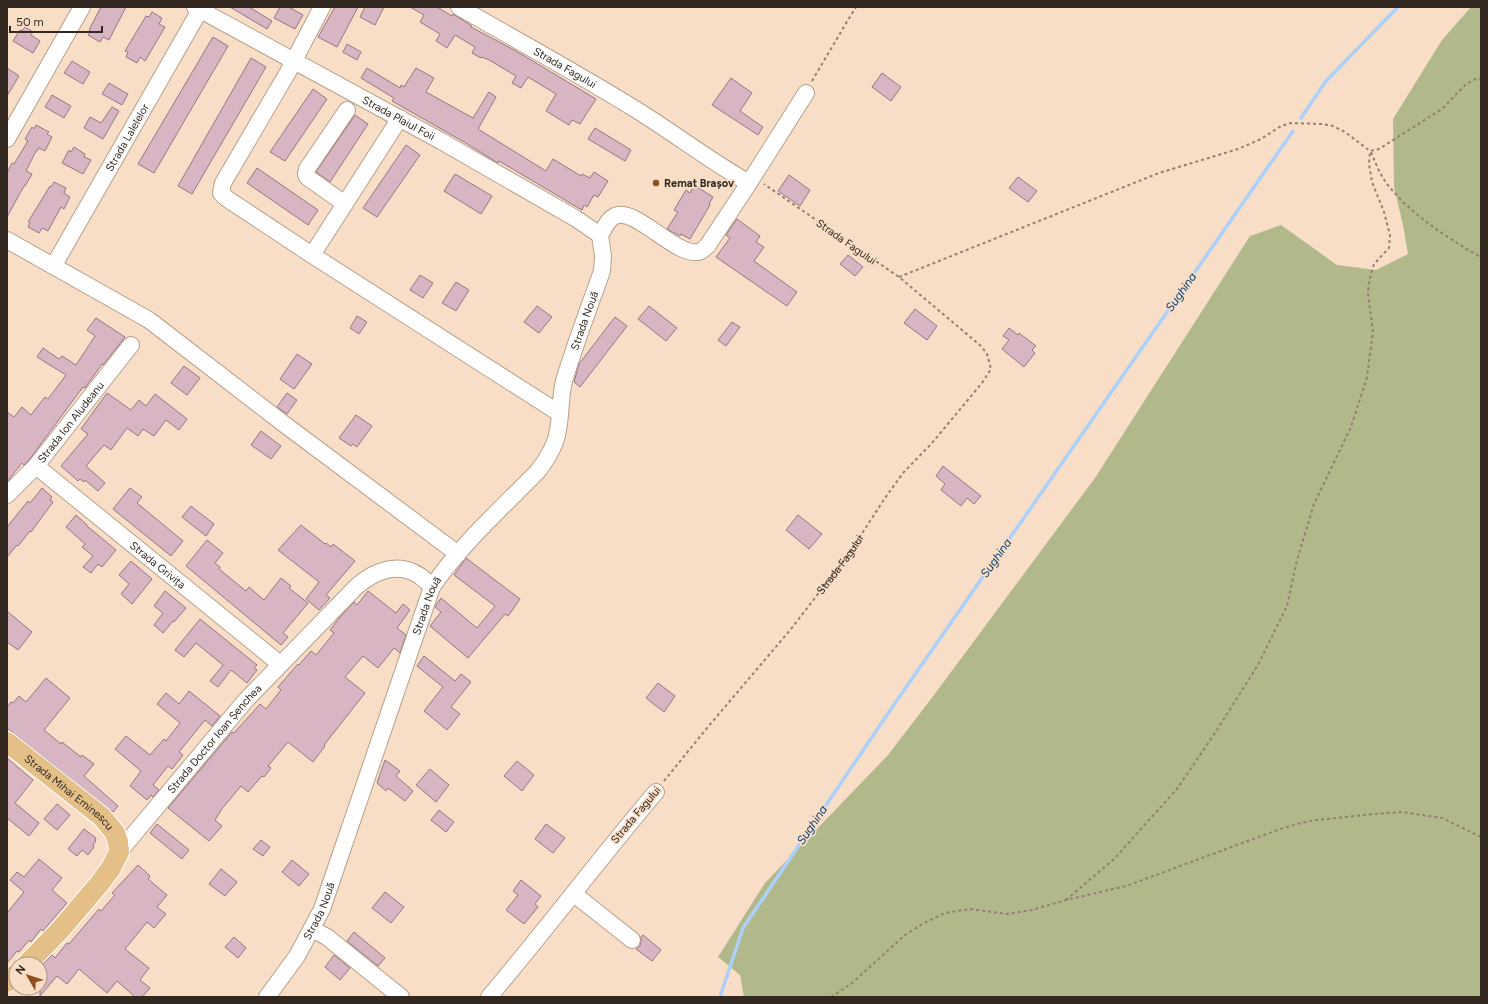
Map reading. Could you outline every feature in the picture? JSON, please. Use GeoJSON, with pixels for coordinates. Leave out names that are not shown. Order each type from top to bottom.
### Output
{"type":"FeatureCollection","features":[{"type":"Feature","properties":{"kind":"main road","name":"Strada Mihai Eminescu"},"geometry":{"type":"LineString","coordinates":[[7,742],[102,817],[115,833],[119,852]]}},
{"type":"Feature","properties":{"kind":"main road","name":"Strada Doctor Ioan Șenchea"},"geometry":{"type":"LineString","coordinates":[[35,956],[60,930],[91,894],[111,868],[119,852]]}},
{"type":"Feature","properties":{"kind":"street"},"geometry":{"type":"LineString","coordinates":[[7,139],[82,7]]}},
{"type":"Feature","properties":{"kind":"street"},"geometry":{"type":"LineString","coordinates":[[322,7],[223,183],[221,193],[226,198],[312,255],[559,413]]}},
{"type":"Feature","properties":{"kind":"street","name":"Strada Fagului"},"geometry":{"type":"LineString","coordinates":[[459,7],[625,103],[656,122],[700,153],[752,180]]}},
{"type":"Feature","properties":{"kind":"street","name":"Strada Plaiul Foii"},"geometry":{"type":"LineString","coordinates":[[198,9],[400,118],[575,218],[600,235]]}},
{"type":"Feature","properties":{"kind":"street","name":"Strada Lalelelor"},"geometry":{"type":"LineString","coordinates":[[54,265],[198,9]]}},
{"type":"Feature","properties":{"kind":"street"},"geometry":{"type":"LineString","coordinates":[[600,235],[610,218],[623,214],[638,221],[684,250],[693,252],[701,251],[708,245],[752,180],[806,93]]}},
{"type":"Feature","properties":{"kind":"street"},"geometry":{"type":"LineString","coordinates":[[345,204],[307,177],[306,174],[307,169],[347,110]]}},
{"type":"Feature","properties":{"kind":"street"},"geometry":{"type":"LineString","coordinates":[[312,255],[400,118]]}},
{"type":"Feature","properties":{"kind":"street","name":"Strada Nouă"},"geometry":{"type":"LineString","coordinates":[[268,997],[297,956],[312,929],[329,890],[432,586],[444,569],[538,471],[555,442],[559,424],[559,413],[564,382],[602,271],[603,256],[600,235]]}},
{"type":"Feature","properties":{"kind":"street"},"geometry":{"type":"LineString","coordinates":[[7,240],[54,265],[149,320],[458,554]]}},
{"type":"Feature","properties":{"kind":"street","name":"Strada Ion Aludeanu"},"geometry":{"type":"LineString","coordinates":[[7,495],[36,466],[131,345]]}},
{"type":"Feature","properties":{"kind":"street","name":"Strada Grivița"},"geometry":{"type":"LineString","coordinates":[[36,466],[280,664]]}},
{"type":"Feature","properties":{"kind":"street","name":"Strada Doctor Ioan Șenchea"},"geometry":{"type":"LineString","coordinates":[[119,852],[246,700],[366,578],[377,572],[391,569],[403,569],[419,576],[432,586]]}},
{"type":"Feature","properties":{"kind":"street","name":"Strada Fagului"},"geometry":{"type":"LineString","coordinates":[[489,997],[574,894],[611,845],[656,792]]}},
{"type":"Feature","properties":{"kind":"street"},"geometry":{"type":"LineString","coordinates":[[574,894],[632,940]]}},
{"type":"Feature","properties":{"kind":"street"},"geometry":{"type":"LineString","coordinates":[[312,929],[328,938],[401,997]]}},
{"type":"Feature","properties":{"kind":"path"},"geometry":{"type":"LineString","coordinates":[[806,93],[856,7]]}},
{"type":"Feature","properties":{"kind":"path"},"geometry":{"type":"LineString","coordinates":[[1370,151],[1379,149],[1442,109],[1466,84],[1476,79],[1481,79]]}},
{"type":"Feature","properties":{"kind":"path"},"geometry":{"type":"LineString","coordinates":[[899,277],[1159,174],[1238,149],[1261,139],[1281,126],[1291,123],[1323,124],[1333,126],[1345,132],[1370,151],[1383,177],[1404,202],[1463,247],[1481,257]]}},
{"type":"Feature","properties":{"kind":"path"},"geometry":{"type":"LineString","coordinates":[[1066,900],[1114,859],[1177,789],[1258,665],[1287,606],[1314,504],[1350,427],[1367,377],[1373,331],[1368,294],[1369,281],[1374,264],[1389,248],[1390,235],[1384,212],[1372,182],[1369,164],[1370,151]]}},
{"type":"Feature","properties":{"kind":"path","name":"Strada Fagului"},"geometry":{"type":"LineString","coordinates":[[656,792],[791,629],[848,555],[903,473],[937,437],[982,383],[991,369],[987,354],[982,346],[899,277],[752,180]]}},
{"type":"Feature","properties":{"kind":"path"},"geometry":{"type":"LineString","coordinates":[[831,997],[851,984],[906,935],[924,923],[946,913],[970,909],[1007,914],[1032,910],[1066,900],[1126,886],[1283,828],[1309,821],[1402,812],[1442,818],[1481,837]]}},
{"type":"Feature","properties":{"kind":"green space"},"geometry":{"type":"Polygon","coordinates":[[[1471,7],[1481,7],[1481,997],[744,997],[740,975],[718,957],[765,883],[888,755],[934,695],[1095,478],[1250,236],[1281,225],[1337,265],[1376,270],[1408,254],[1394,187],[1393,119],[1442,40],[1471,7]]]}},
{"type":"Feature","properties":{"kind":"building"},"geometry":{"type":"Polygon","coordinates":[[[101,7],[126,7],[109,40],[103,37],[100,42],[88,35],[101,7]]]}},
{"type":"Feature","properties":{"kind":"building"},"geometry":{"type":"Polygon","coordinates":[[[230,7],[249,7],[272,21],[267,29],[230,7]]]}},
{"type":"Feature","properties":{"kind":"building"},"geometry":{"type":"Polygon","coordinates":[[[280,7],[289,7],[303,15],[295,29],[274,18],[280,7]]]}},
{"type":"Feature","properties":{"kind":"building"},"geometry":{"type":"Polygon","coordinates":[[[335,7],[358,7],[337,47],[318,37],[335,7]]]}},
{"type":"Feature","properties":{"kind":"building"},"geometry":{"type":"Polygon","coordinates":[[[365,7],[384,7],[375,25],[360,17],[365,7]]]}},
{"type":"Feature","properties":{"kind":"building"},"geometry":{"type":"Polygon","coordinates":[[[410,7],[437,7],[452,16],[453,14],[472,26],[471,27],[516,51],[596,99],[580,124],[572,120],[569,125],[546,111],[556,94],[528,77],[521,88],[512,83],[516,76],[491,61],[472,53],[475,47],[455,35],[447,48],[436,41],[440,34],[420,22],[424,15],[410,7]]]}},
{"type":"Feature","properties":{"kind":"building"},"geometry":{"type":"Polygon","coordinates":[[[152,12],[162,18],[159,24],[165,27],[145,61],[140,57],[137,63],[126,57],[128,52],[125,51],[146,16],[149,17],[152,12]]]}},
{"type":"Feature","properties":{"kind":"building"},"geometry":{"type":"Polygon","coordinates":[[[25,27],[33,32],[31,35],[40,41],[33,53],[13,41],[20,30],[22,31],[25,27]]]}},
{"type":"Feature","properties":{"kind":"building"},"geometry":{"type":"Polygon","coordinates":[[[213,37],[228,46],[154,173],[138,164],[213,37]]]}},
{"type":"Feature","properties":{"kind":"building"},"geometry":{"type":"Polygon","coordinates":[[[347,44],[361,52],[357,60],[343,52],[347,44]]]}},
{"type":"Feature","properties":{"kind":"building"},"geometry":{"type":"Polygon","coordinates":[[[251,58],[266,67],[192,194],[178,186],[251,58]]]}},
{"type":"Feature","properties":{"kind":"building"},"geometry":{"type":"Polygon","coordinates":[[[72,61],[90,72],[83,84],[64,73],[72,61]]]}},
{"type":"Feature","properties":{"kind":"building"},"geometry":{"type":"Polygon","coordinates":[[[7,68],[19,76],[7,96],[7,68]]]}},
{"type":"Feature","properties":{"kind":"building"},"geometry":{"type":"Polygon","coordinates":[[[367,68],[400,88],[401,85],[404,87],[416,68],[434,78],[426,92],[473,118],[489,92],[496,97],[478,129],[546,171],[553,159],[581,176],[582,174],[590,178],[594,172],[608,181],[598,197],[594,195],[587,207],[584,205],[582,210],[499,161],[498,163],[392,101],[394,98],[361,78],[367,68]]]}},
{"type":"Feature","properties":{"kind":"building"},"geometry":{"type":"Polygon","coordinates":[[[882,73],[901,87],[891,101],[872,87],[882,73]]]}},
{"type":"Feature","properties":{"kind":"building"},"geometry":{"type":"Polygon","coordinates":[[[731,78],[752,93],[740,111],[763,127],[758,135],[712,105],[731,78]]]}},
{"type":"Feature","properties":{"kind":"building"},"geometry":{"type":"Polygon","coordinates":[[[109,83],[128,94],[122,105],[102,94],[109,83]]]}},
{"type":"Feature","properties":{"kind":"building"},"geometry":{"type":"Polygon","coordinates":[[[313,89],[327,99],[285,161],[270,152],[313,89]]]}},
{"type":"Feature","properties":{"kind":"building"},"geometry":{"type":"Polygon","coordinates":[[[52,95],[71,106],[64,118],[45,107],[52,95]]]}},
{"type":"Feature","properties":{"kind":"building"},"geometry":{"type":"Polygon","coordinates":[[[112,107],[119,111],[103,139],[84,128],[90,117],[101,123],[112,107]]]}},
{"type":"Feature","properties":{"kind":"building"},"geometry":{"type":"Polygon","coordinates":[[[355,115],[368,124],[330,182],[316,172],[355,115]]]}},
{"type":"Feature","properties":{"kind":"building"},"geometry":{"type":"Polygon","coordinates":[[[36,125],[49,132],[47,134],[52,137],[45,151],[39,148],[36,151],[26,171],[32,174],[7,217],[7,173],[12,163],[14,164],[28,141],[25,139],[32,127],[34,129],[36,125]]]}},
{"type":"Feature","properties":{"kind":"building"},"geometry":{"type":"Polygon","coordinates":[[[595,128],[631,150],[625,161],[588,139],[595,128]]]}},
{"type":"Feature","properties":{"kind":"building"},"geometry":{"type":"Polygon","coordinates":[[[406,145],[420,155],[377,217],[363,208],[406,145]]]}},
{"type":"Feature","properties":{"kind":"building"},"geometry":{"type":"Polygon","coordinates":[[[74,147],[85,154],[84,157],[91,160],[83,174],[62,163],[69,150],[71,152],[74,147]]]}},
{"type":"Feature","properties":{"kind":"building"},"geometry":{"type":"Polygon","coordinates":[[[257,168],[318,210],[308,225],[247,183],[257,168]]]}},
{"type":"Feature","properties":{"kind":"building"},"geometry":{"type":"Polygon","coordinates":[[[455,174],[492,196],[481,214],[444,191],[455,174]]]}},
{"type":"Feature","properties":{"kind":"building"},"geometry":{"type":"Polygon","coordinates":[[[789,175],[810,190],[800,206],[778,191],[789,175]]]}},
{"type":"Feature","properties":{"kind":"building"},"geometry":{"type":"Polygon","coordinates":[[[1018,177],[1037,191],[1028,202],[1009,188],[1018,177]]]}},
{"type":"Feature","properties":{"kind":"building"},"geometry":{"type":"Polygon","coordinates":[[[54,182],[66,188],[64,193],[70,197],[64,209],[61,207],[48,231],[42,228],[39,233],[28,227],[30,223],[28,222],[54,182]]]}},
{"type":"Feature","properties":{"kind":"building"},"geometry":{"type":"Polygon","coordinates":[[[694,185],[713,197],[709,204],[710,205],[690,239],[681,234],[680,236],[667,229],[678,212],[674,210],[686,190],[690,193],[694,185]]]}},
{"type":"Feature","properties":{"kind":"building"},"geometry":{"type":"Polygon","coordinates":[[[737,219],[760,236],[756,242],[764,247],[754,261],[797,292],[787,306],[716,257],[730,238],[726,235],[737,219]]]}},
{"type":"Feature","properties":{"kind":"building"},"geometry":{"type":"Polygon","coordinates":[[[848,255],[863,267],[855,276],[840,264],[848,255]]]}},
{"type":"Feature","properties":{"kind":"building"},"geometry":{"type":"Polygon","coordinates":[[[420,275],[433,283],[423,298],[410,290],[420,275]]]}},
{"type":"Feature","properties":{"kind":"building"},"geometry":{"type":"Polygon","coordinates":[[[456,282],[469,290],[456,311],[442,303],[456,282]]]}},
{"type":"Feature","properties":{"kind":"building"},"geometry":{"type":"Polygon","coordinates":[[[537,306],[552,317],[539,333],[524,322],[537,306]]]}},
{"type":"Feature","properties":{"kind":"building"},"geometry":{"type":"Polygon","coordinates":[[[649,306],[677,328],[666,341],[638,319],[649,306]]]}},
{"type":"Feature","properties":{"kind":"building"},"geometry":{"type":"Polygon","coordinates":[[[915,309],[937,326],[927,340],[904,323],[915,309]]]}},
{"type":"Feature","properties":{"kind":"building"},"geometry":{"type":"Polygon","coordinates":[[[357,316],[367,322],[359,334],[350,328],[357,316]]]}},
{"type":"Feature","properties":{"kind":"building"},"geometry":{"type":"Polygon","coordinates":[[[615,317],[627,326],[580,387],[574,382],[579,364],[615,317]]]}},
{"type":"Feature","properties":{"kind":"building"},"geometry":{"type":"Polygon","coordinates":[[[96,318],[125,337],[103,365],[102,364],[85,388],[83,387],[29,460],[24,465],[22,463],[7,482],[7,412],[14,417],[22,407],[31,415],[45,397],[48,399],[66,375],[37,357],[43,348],[59,359],[62,356],[76,365],[95,336],[87,330],[96,318]]]}},
{"type":"Feature","properties":{"kind":"building"},"geometry":{"type":"Polygon","coordinates":[[[732,322],[740,327],[726,346],[718,340],[732,322]]]}},
{"type":"Feature","properties":{"kind":"building"},"geometry":{"type":"Polygon","coordinates":[[[1009,328],[1018,335],[1019,333],[1036,346],[1032,350],[1035,353],[1024,367],[1002,349],[1009,340],[1003,336],[1009,328]]]}},
{"type":"Feature","properties":{"kind":"building"},"geometry":{"type":"Polygon","coordinates":[[[297,354],[312,364],[294,389],[280,379],[297,354]]]}},
{"type":"Feature","properties":{"kind":"building"},"geometry":{"type":"Polygon","coordinates":[[[184,366],[200,378],[187,395],[171,383],[184,366]]]}},
{"type":"Feature","properties":{"kind":"building"},"geometry":{"type":"Polygon","coordinates":[[[107,393],[131,410],[139,400],[146,406],[155,394],[187,419],[179,430],[166,420],[154,436],[143,429],[138,436],[127,428],[111,450],[104,445],[86,466],[105,483],[98,491],[85,480],[84,482],[80,479],[78,481],[61,466],[88,434],[81,429],[107,393]]]}},
{"type":"Feature","properties":{"kind":"building"},"geometry":{"type":"Polygon","coordinates":[[[287,393],[297,400],[287,414],[277,407],[287,393]]]}},
{"type":"Feature","properties":{"kind":"building"},"geometry":{"type":"Polygon","coordinates":[[[356,415],[372,426],[357,447],[353,444],[351,446],[339,438],[356,415]]]}},
{"type":"Feature","properties":{"kind":"building"},"geometry":{"type":"Polygon","coordinates":[[[261,431],[281,446],[271,459],[251,445],[261,431]]]}},
{"type":"Feature","properties":{"kind":"building"},"geometry":{"type":"Polygon","coordinates":[[[943,466],[981,496],[974,504],[967,498],[961,506],[941,490],[945,484],[936,476],[943,466]]]}},
{"type":"Feature","properties":{"kind":"building"},"geometry":{"type":"Polygon","coordinates":[[[42,488],[52,497],[50,500],[53,502],[31,532],[30,531],[7,557],[7,527],[28,501],[30,503],[42,488]]]}},
{"type":"Feature","properties":{"kind":"building"},"geometry":{"type":"Polygon","coordinates":[[[130,488],[142,497],[137,503],[183,541],[171,556],[113,509],[130,488]]]}},
{"type":"Feature","properties":{"kind":"building"},"geometry":{"type":"Polygon","coordinates":[[[191,506],[214,524],[206,536],[182,517],[191,506]]]}},
{"type":"Feature","properties":{"kind":"building"},"geometry":{"type":"Polygon","coordinates":[[[76,515],[116,550],[102,567],[98,564],[91,573],[83,567],[93,556],[82,547],[85,544],[66,527],[76,515]]]}},
{"type":"Feature","properties":{"kind":"building"},"geometry":{"type":"Polygon","coordinates":[[[798,515],[822,534],[809,549],[786,530],[798,515]]]}},
{"type":"Feature","properties":{"kind":"building"},"geometry":{"type":"Polygon","coordinates":[[[301,525],[325,544],[326,543],[331,547],[333,544],[355,561],[326,595],[330,598],[319,610],[306,599],[319,582],[278,550],[301,525]]]}},
{"type":"Feature","properties":{"kind":"building"},"geometry":{"type":"Polygon","coordinates":[[[207,540],[223,553],[215,563],[220,567],[219,569],[246,591],[249,587],[264,600],[281,578],[291,586],[289,588],[308,603],[283,633],[288,637],[281,645],[186,566],[207,540]]]}},
{"type":"Feature","properties":{"kind":"building"},"geometry":{"type":"Polygon","coordinates":[[[466,558],[520,599],[508,616],[505,614],[468,658],[430,626],[441,612],[435,607],[441,598],[477,628],[495,606],[454,575],[466,558]]]}},
{"type":"Feature","properties":{"kind":"building"},"geometry":{"type":"Polygon","coordinates":[[[131,561],[152,579],[132,604],[121,594],[129,584],[119,575],[131,561]]]}},
{"type":"Feature","properties":{"kind":"building"},"geometry":{"type":"Polygon","coordinates":[[[165,591],[186,608],[163,633],[154,625],[163,613],[154,606],[165,591]]]}},
{"type":"Feature","properties":{"kind":"building"},"geometry":{"type":"Polygon","coordinates":[[[368,591],[396,613],[403,604],[410,610],[397,628],[406,635],[400,653],[394,648],[378,668],[363,656],[345,677],[365,693],[324,745],[325,746],[313,762],[288,742],[268,766],[271,768],[264,777],[262,776],[248,792],[241,786],[221,810],[215,820],[222,826],[209,841],[168,808],[232,732],[234,733],[260,704],[266,709],[281,690],[278,687],[311,651],[316,655],[334,633],[330,630],[340,617],[354,602],[357,605],[368,591]]]}},
{"type":"Feature","properties":{"kind":"building"},"geometry":{"type":"Polygon","coordinates":[[[7,611],[32,632],[18,650],[7,642],[7,611]]]}},
{"type":"Feature","properties":{"kind":"building"},"geometry":{"type":"Polygon","coordinates":[[[200,619],[257,665],[254,668],[257,670],[247,683],[231,670],[218,687],[210,681],[223,665],[196,643],[184,657],[175,650],[200,619]]]}},
{"type":"Feature","properties":{"kind":"building"},"geometry":{"type":"Polygon","coordinates":[[[424,656],[455,681],[461,674],[471,682],[451,707],[460,714],[447,730],[424,711],[443,687],[417,666],[424,656]]]}},
{"type":"Feature","properties":{"kind":"building"},"geometry":{"type":"Polygon","coordinates":[[[46,678],[70,698],[44,730],[61,744],[62,742],[81,757],[82,755],[94,764],[84,776],[118,806],[113,812],[7,728],[7,707],[19,696],[26,702],[46,678]]]}},
{"type":"Feature","properties":{"kind":"building"},"geometry":{"type":"Polygon","coordinates":[[[658,683],[675,696],[664,712],[646,698],[658,683]]]}},
{"type":"Feature","properties":{"kind":"building"},"geometry":{"type":"Polygon","coordinates":[[[189,691],[220,716],[212,726],[205,720],[179,752],[183,755],[172,769],[168,766],[153,785],[159,790],[153,797],[151,795],[147,800],[130,786],[141,771],[115,749],[126,736],[150,755],[164,739],[166,741],[180,723],[157,704],[166,693],[179,704],[189,691]]]}},
{"type":"Feature","properties":{"kind":"building"},"geometry":{"type":"Polygon","coordinates":[[[7,758],[33,780],[15,803],[39,823],[29,836],[7,818],[7,758]]]}},
{"type":"Feature","properties":{"kind":"building"},"geometry":{"type":"Polygon","coordinates":[[[385,760],[400,771],[396,776],[413,791],[405,801],[388,788],[386,791],[377,783],[385,760]]]}},
{"type":"Feature","properties":{"kind":"building"},"geometry":{"type":"Polygon","coordinates":[[[517,761],[534,775],[522,791],[504,776],[517,761]]]}},
{"type":"Feature","properties":{"kind":"building"},"geometry":{"type":"Polygon","coordinates":[[[430,769],[449,785],[436,802],[416,785],[430,769]]]}},
{"type":"Feature","properties":{"kind":"building"},"geometry":{"type":"Polygon","coordinates":[[[57,804],[70,815],[57,830],[44,819],[57,804]]]}},
{"type":"Feature","properties":{"kind":"building"},"geometry":{"type":"Polygon","coordinates":[[[439,810],[454,822],[446,832],[431,820],[439,810]]]}},
{"type":"Feature","properties":{"kind":"building"},"geometry":{"type":"Polygon","coordinates":[[[157,824],[189,850],[182,859],[150,833],[157,824]]]}},
{"type":"Feature","properties":{"kind":"building"},"geometry":{"type":"Polygon","coordinates":[[[546,824],[565,838],[553,853],[535,839],[546,824]]]}},
{"type":"Feature","properties":{"kind":"building"},"geometry":{"type":"Polygon","coordinates":[[[84,829],[96,838],[96,841],[93,845],[94,847],[88,855],[82,850],[77,856],[68,849],[84,829]]]}},
{"type":"Feature","properties":{"kind":"building"},"geometry":{"type":"Polygon","coordinates":[[[261,840],[270,847],[263,856],[253,849],[261,840]]]}},
{"type":"Feature","properties":{"kind":"building"},"geometry":{"type":"Polygon","coordinates":[[[39,859],[62,878],[52,890],[67,903],[43,931],[41,929],[31,942],[29,940],[19,952],[17,951],[13,956],[8,956],[7,963],[7,913],[24,892],[10,880],[17,872],[24,877],[39,859]]]}},
{"type":"Feature","properties":{"kind":"building"},"geometry":{"type":"Polygon","coordinates":[[[292,860],[309,874],[299,886],[282,872],[292,860]]]}},
{"type":"Feature","properties":{"kind":"building"},"geometry":{"type":"Polygon","coordinates":[[[138,865],[150,876],[148,879],[167,895],[157,907],[166,914],[154,928],[147,922],[125,949],[149,968],[140,980],[150,988],[142,997],[135,997],[117,981],[107,993],[79,969],[67,984],[57,976],[48,987],[48,959],[52,955],[55,958],[99,909],[101,911],[115,895],[112,893],[138,865]]]}},
{"type":"Feature","properties":{"kind":"building"},"geometry":{"type":"Polygon","coordinates":[[[221,869],[237,882],[225,896],[209,884],[221,869]]]}},
{"type":"Feature","properties":{"kind":"building"},"geometry":{"type":"Polygon","coordinates":[[[521,880],[541,896],[535,904],[538,907],[524,924],[506,910],[518,895],[513,891],[521,880]]]}},
{"type":"Feature","properties":{"kind":"building"},"geometry":{"type":"Polygon","coordinates":[[[385,892],[404,907],[391,923],[372,908],[385,892]]]}},
{"type":"Feature","properties":{"kind":"building"},"geometry":{"type":"Polygon","coordinates":[[[354,932],[385,958],[378,966],[347,941],[354,932]]]}},
{"type":"Feature","properties":{"kind":"building"},"geometry":{"type":"Polygon","coordinates":[[[643,935],[661,950],[652,961],[636,949],[640,946],[641,937],[643,935]]]}},
{"type":"Feature","properties":{"kind":"building"},"geometry":{"type":"Polygon","coordinates":[[[234,937],[246,948],[238,958],[225,947],[234,937]]]}},
{"type":"Feature","properties":{"kind":"building"},"geometry":{"type":"Polygon","coordinates":[[[334,955],[350,968],[340,980],[325,967],[334,955]]]}},
{"type":"Feature","properties":{"kind":"waterway","name":"Sughina"},"geometry":{"type":"LineString","coordinates":[[1301,118],[1326,81],[1398,7]]}},
{"type":"Feature","properties":{"kind":"waterway","name":"Sughina"},"geometry":{"type":"LineString","coordinates":[[720,997],[743,928],[893,706],[1293,131]]}},
{"type":"Feature","properties":{"kind":"place","name":"Remat Brașov"},"geometry":{"type":"Point","coordinates":[656,183]}}]}
